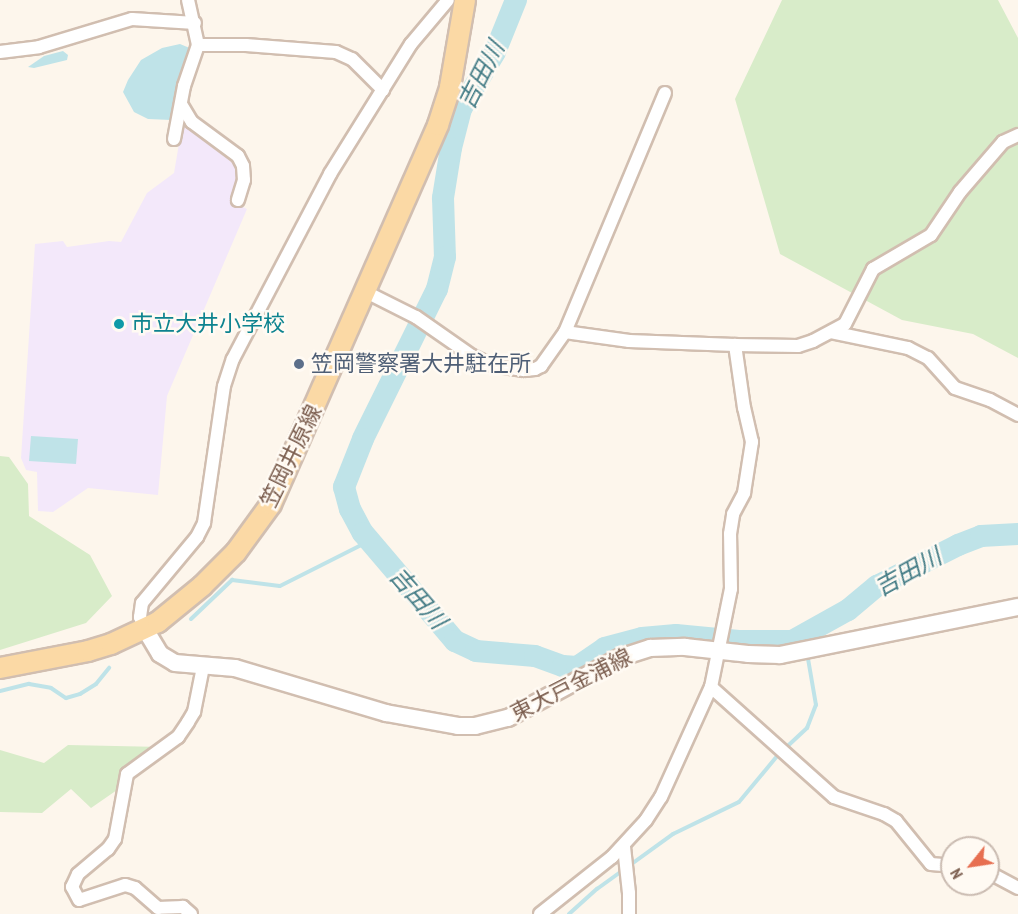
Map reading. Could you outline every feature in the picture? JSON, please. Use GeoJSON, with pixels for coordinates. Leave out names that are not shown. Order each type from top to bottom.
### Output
{"type":"FeatureCollection","features":[{"type":"Feature","properties":{"kind":"main road","name":"笠岡井原線"},"geometry":{"type":"LineString","coordinates":[[0,668],[88,651],[145,629],[170,615],[236,552],[271,504],[438,125],[450,87],[465,0]]}},
{"type":"Feature","properties":{"kind":"main road","name":"東大戸金浦線"},"geometry":{"type":"LineString","coordinates":[[145,629],[160,654],[166,659],[203,667],[248,670],[395,715],[458,726],[475,726],[491,723],[528,709],[603,666],[635,652],[719,641],[766,656],[798,652],[1018,607]]}},
{"type":"Feature","properties":{"kind":"street"},"geometry":{"type":"LineString","coordinates":[[174,139],[184,86],[198,45],[195,23],[188,0]]}},
{"type":"Feature","properties":{"kind":"street"},"geometry":{"type":"LineString","coordinates":[[145,629],[140,617],[142,603],[197,537],[204,523],[224,386],[230,365],[325,183],[415,38],[448,0]]}},
{"type":"Feature","properties":{"kind":"street"},"geometry":{"type":"LineString","coordinates":[[0,52],[39,47],[132,19],[195,23]]}},
{"type":"Feature","properties":{"kind":"street"},"geometry":{"type":"LineString","coordinates":[[198,45],[246,45],[336,52],[351,59],[382,90]]}},
{"type":"Feature","properties":{"kind":"street"},"geometry":{"type":"LineString","coordinates":[[366,292],[421,321],[472,356],[491,365],[516,370],[535,369],[541,366],[565,332],[665,93]]}},
{"type":"Feature","properties":{"kind":"street"},"geometry":{"type":"LineString","coordinates":[[181,104],[192,122],[238,156],[243,166],[244,180],[238,200]]}},
{"type":"Feature","properties":{"kind":"street"},"geometry":{"type":"LineString","coordinates":[[565,332],[629,341],[798,346],[831,332],[845,324],[873,269],[931,235],[960,192],[1003,142],[1018,135]]}},
{"type":"Feature","properties":{"kind":"street"},"geometry":{"type":"LineString","coordinates":[[831,332],[908,348],[928,358],[955,388],[990,400],[1018,415]]}},
{"type":"Feature","properties":{"kind":"street"},"geometry":{"type":"LineString","coordinates":[[540,914],[625,852],[661,797],[711,687],[731,590],[730,534],[733,513],[744,493],[752,442],[744,408],[735,345]]}},
{"type":"Feature","properties":{"kind":"street"},"geometry":{"type":"LineString","coordinates":[[191,914],[183,907],[158,908],[135,888],[125,885],[79,900],[72,887],[78,874],[108,849],[115,839],[127,774],[178,737],[188,722],[194,711],[203,667]]}},
{"type":"Feature","properties":{"kind":"street"},"geometry":{"type":"LineString","coordinates":[[711,687],[834,797],[884,813],[896,821],[931,864],[940,865]]}},
{"type":"Feature","properties":{"kind":"street"},"geometry":{"type":"LineString","coordinates":[[625,852],[629,914]]}},
{"type":"Feature","properties":{"kind":"street"},"geometry":{"type":"LineString","coordinates":[[1000,879],[1018,888]]}},
{"type":"Feature","properties":{"kind":"shaded area"},"geometry":{"type":"Polygon","coordinates":[[[183,120],[231,155],[241,176],[232,202],[247,209],[167,396],[158,495],[88,488],[53,512],[38,511],[37,472],[26,470],[21,458],[35,244],[63,241],[67,247],[109,241],[121,242],[147,193],[174,173],[183,120]]]}},
{"type":"Feature","properties":{"kind":"green space"},"geometry":{"type":"Polygon","coordinates":[[[782,0],[998,0],[1018,38],[1018,358],[973,334],[902,320],[780,254],[735,99],[782,0]]]}},
{"type":"Feature","properties":{"kind":"green space"},"geometry":{"type":"Polygon","coordinates":[[[0,456],[9,457],[28,484],[29,516],[90,555],[112,596],[86,623],[0,650],[0,456]]]}},
{"type":"Feature","properties":{"kind":"green space"},"geometry":{"type":"Polygon","coordinates":[[[68,745],[163,747],[156,763],[91,808],[71,789],[42,813],[0,812],[0,750],[44,763],[68,745]]]}},
{"type":"Feature","properties":{"kind":"water"},"geometry":{"type":"Polygon","coordinates":[[[180,44],[192,49],[183,69],[171,120],[148,119],[134,112],[123,92],[141,60],[162,48],[180,44]]]}},
{"type":"Feature","properties":{"kind":"water"},"geometry":{"type":"Polygon","coordinates":[[[63,51],[68,55],[67,60],[34,68],[28,67],[44,56],[63,51]]]}},
{"type":"Feature","properties":{"kind":"water"},"geometry":{"type":"Polygon","coordinates":[[[31,436],[78,439],[76,464],[29,461],[31,436]]]}},
{"type":"Feature","properties":{"kind":"waterway","name":"吉田川"},"geometry":{"type":"LineString","coordinates":[[516,0],[495,52],[461,109],[451,148],[443,198],[445,257],[437,289],[363,439],[344,487],[350,509],[363,533],[455,641],[476,651],[535,656],[563,666],[577,667],[605,648],[642,638],[676,635],[739,641],[792,641],[848,610],[877,586],[958,545],[981,536],[1018,534]]}},
{"type":"Feature","properties":{"kind":"waterway"},"geometry":{"type":"LineString","coordinates":[[191,619],[232,580],[280,586],[369,541]]}},
{"type":"Feature","properties":{"kind":"waterway"},"geometry":{"type":"LineString","coordinates":[[804,637],[806,645]]}},
{"type":"Feature","properties":{"kind":"waterway"},"geometry":{"type":"LineString","coordinates":[[569,914],[597,889],[673,834],[739,802],[778,755],[807,728],[816,705],[807,653]]}},
{"type":"Feature","properties":{"kind":"waterway"},"geometry":{"type":"LineString","coordinates":[[0,691],[29,684],[51,688],[66,698],[80,694],[96,684],[109,668]]}},
{"type":"Feature","properties":{"kind":"place","name":"市立大井小学校"},"geometry":{"type":"Point","coordinates":[119,324]}},
{"type":"Feature","properties":{"kind":"place","name":"笠岡警察署大井駐在所"},"geometry":{"type":"Point","coordinates":[299,364]}}]}
